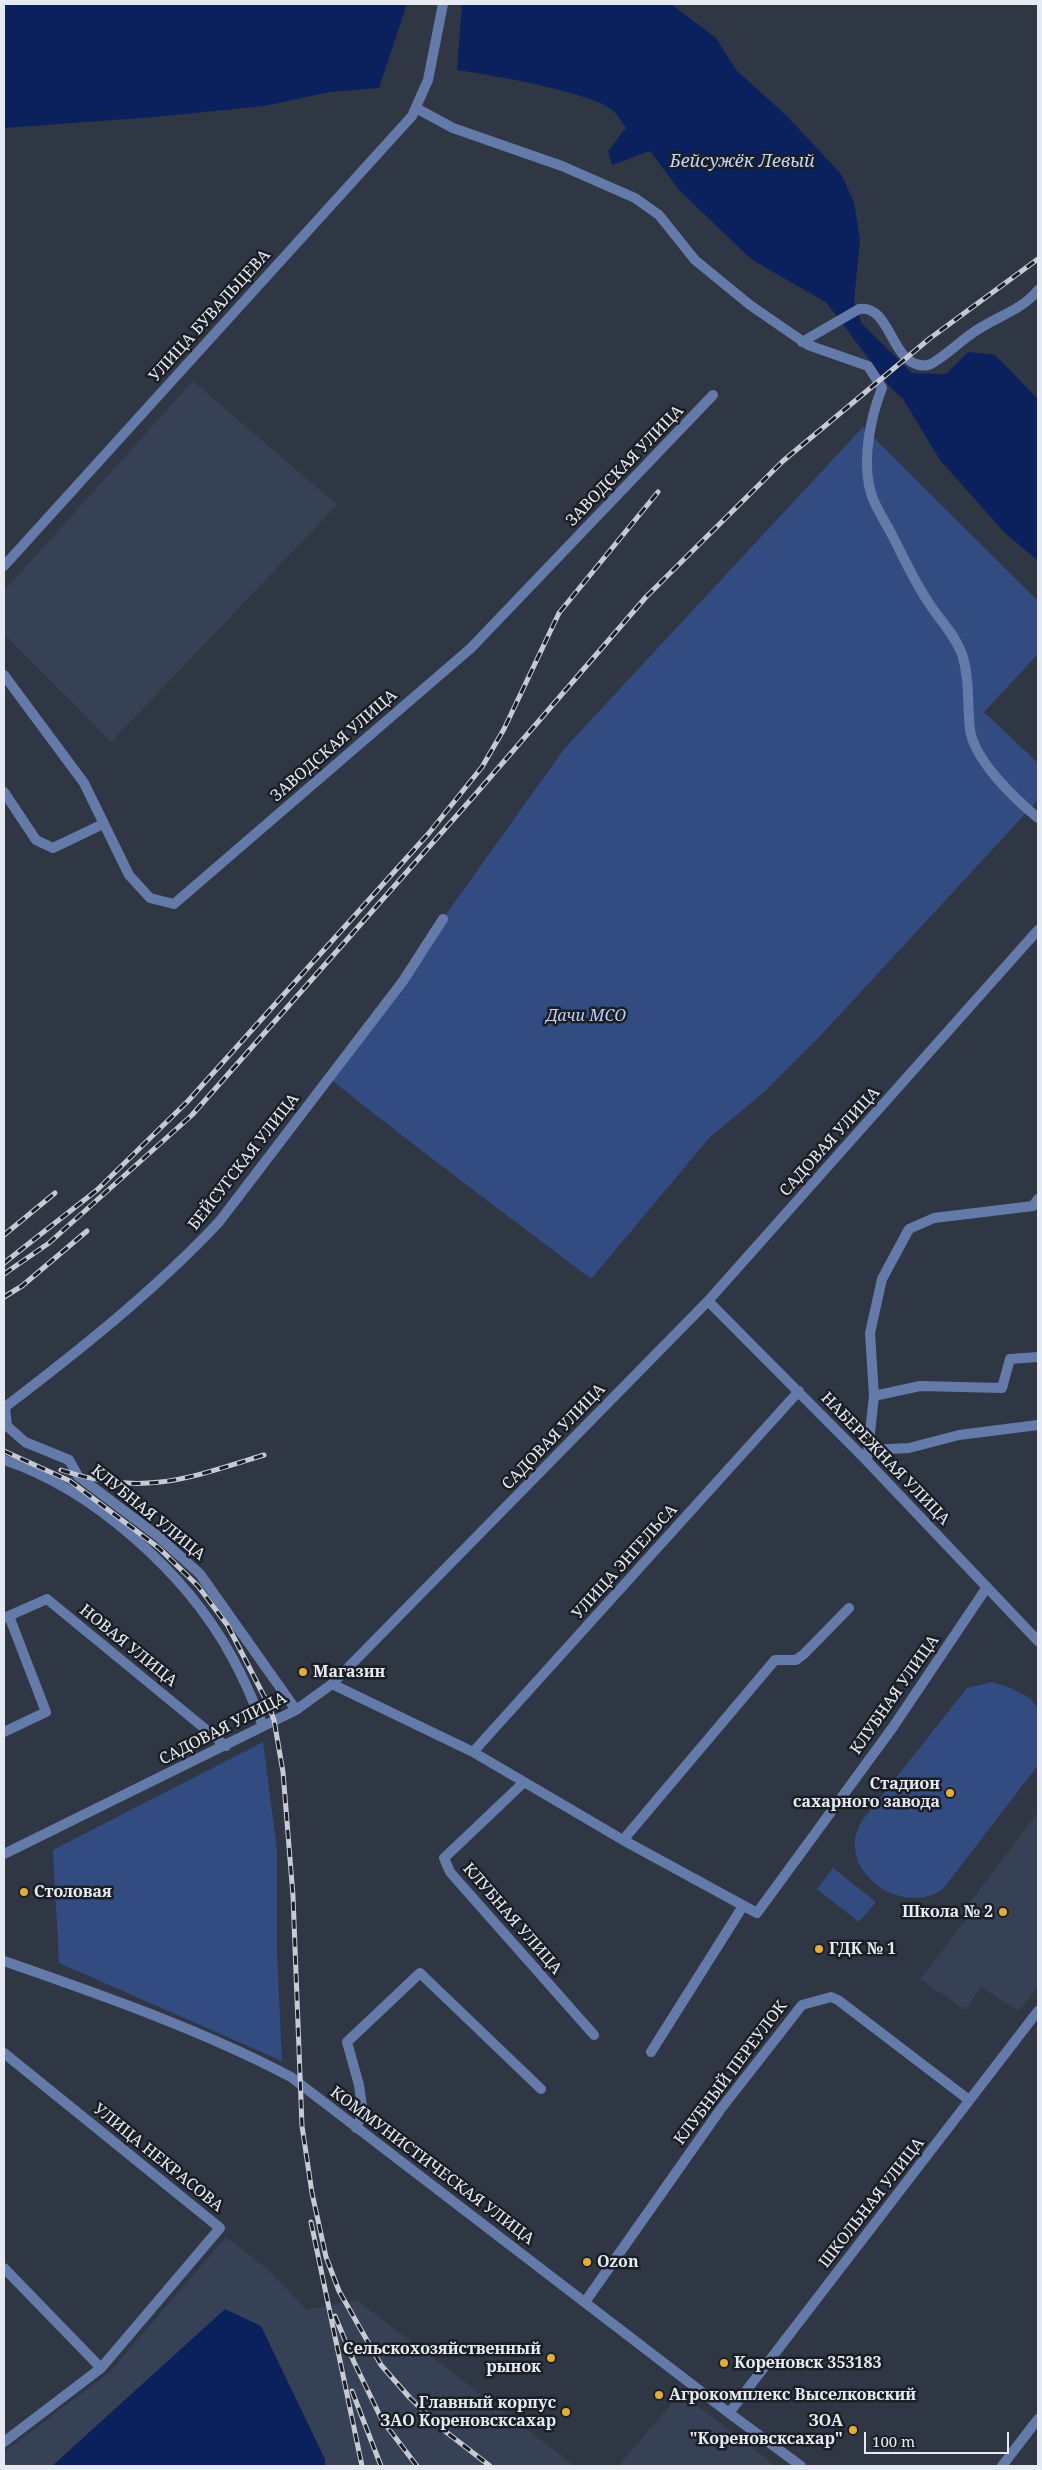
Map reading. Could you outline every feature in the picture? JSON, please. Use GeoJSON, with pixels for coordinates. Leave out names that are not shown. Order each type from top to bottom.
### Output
{"type":"FeatureCollection","features":[{"type":"Feature","properties":{"kind":"street","name":"УЛИЦА БУВАЛЬЦЕВА"},"geometry":{"type":"LineString","coordinates":[[4,566],[412,116],[428,80],[443,4]]}},
{"type":"Feature","properties":{"kind":"street"},"geometry":{"type":"LineString","coordinates":[[416,108],[453,128],[562,166],[635,198],[659,215],[695,260],[720,282],[802,342],[820,351],[845,357],[868,366],[882,388],[873,411],[868,446],[869,485],[881,515],[912,576],[928,602],[950,629],[962,655],[968,685],[970,730],[974,746],[994,774],[1038,818]]}},
{"type":"Feature","properties":{"kind":"street"},"geometry":{"type":"LineString","coordinates":[[802,342],[859,309],[865,308],[872,310],[882,320],[893,340],[912,363],[924,366],[933,362],[978,329],[1019,307],[1038,290]]}},
{"type":"Feature","properties":{"kind":"street","name":"ЗАВОДСКАЯ УЛИЦА"},"geometry":{"type":"LineString","coordinates":[[4,675],[84,783],[129,875],[150,898],[174,904],[471,648],[714,395]]}},
{"type":"Feature","properties":{"kind":"street"},"geometry":{"type":"LineString","coordinates":[[4,792],[36,840],[53,848],[103,824]]}},
{"type":"Feature","properties":{"kind":"street","name":"БЕЙСУГСКАЯ УЛИЦА"},"geometry":{"type":"LineString","coordinates":[[5,1407],[68,1360],[198,1245],[220,1222],[403,982],[443,919]]}},
{"type":"Feature","properties":{"kind":"street","name":"САДОВАЯ УЛИЦА"},"geometry":{"type":"LineString","coordinates":[[4,1854],[296,1710],[332,1684],[708,1301],[1038,930]]}},
{"type":"Feature","properties":{"kind":"street"},"geometry":{"type":"LineString","coordinates":[[867,1461],[874,1396],[870,1333],[882,1279],[909,1229],[934,1218],[1033,1206],[1038,1199]]}},
{"type":"Feature","properties":{"kind":"street","name":"НАБЕРЕЖНАЯ УЛИЦА"},"geometry":{"type":"LineString","coordinates":[[708,1301],[867,1461],[1038,1641]]}},
{"type":"Feature","properties":{"kind":"street"},"geometry":{"type":"LineString","coordinates":[[874,1396],[920,1386],[1002,1388],[1010,1359],[1038,1356]]}},
{"type":"Feature","properties":{"kind":"street","name":"УЛИЦА ЭНГЕЛЬСА"},"geometry":{"type":"LineString","coordinates":[[473,1752],[799,1391]]}},
{"type":"Feature","properties":{"kind":"street","name":"КЛУБНАЯ УЛИЦА"},"geometry":{"type":"LineString","coordinates":[[5,1407],[7,1426],[25,1442],[69,1460],[78,1476],[158,1537],[200,1574],[296,1710]]}},
{"type":"Feature","properties":{"kind":"street"},"geometry":{"type":"LineString","coordinates":[[869,1450],[908,1448],[959,1435],[1038,1425]]}},
{"type":"Feature","properties":{"kind":"street"},"geometry":{"type":"LineString","coordinates":[[4,1460],[33,1470],[82,1496],[166,1568],[199,1607],[232,1656],[263,1726]]}},
{"type":"Feature","properties":{"kind":"street","name":"КЛУБНАЯ УЛИЦА"},"geometry":{"type":"LineString","coordinates":[[743,1906],[757,1913],[893,1727],[987,1587]]}},
{"type":"Feature","properties":{"kind":"street","name":"НОВАЯ УЛИЦА"},"geometry":{"type":"LineString","coordinates":[[6,1617],[47,1599],[226,1746]]}},
{"type":"Feature","properties":{"kind":"street"},"geometry":{"type":"LineString","coordinates":[[623,1840],[776,1660],[796,1660],[849,1608]]}},
{"type":"Feature","properties":{"kind":"street"},"geometry":{"type":"LineString","coordinates":[[4,1732],[46,1712],[6,1617]]}},
{"type":"Feature","properties":{"kind":"street"},"geometry":{"type":"LineString","coordinates":[[332,1684],[473,1752],[623,1840],[743,1906],[651,2052]]}},
{"type":"Feature","properties":{"kind":"street","name":"КЛУБНАЯ УЛИЦА"},"geometry":{"type":"LineString","coordinates":[[524,1782],[444,1858],[450,1872],[594,2035]]}},
{"type":"Feature","properties":{"kind":"street","name":"КОММУНИСТИЧЕСКАЯ УЛИЦА"},"geometry":{"type":"LineString","coordinates":[[4,1962],[74,1986],[250,2056],[291,2077],[729,2413],[802,2466]]}},
{"type":"Feature","properties":{"kind":"street"},"geometry":{"type":"LineString","coordinates":[[356,2128],[363,2113],[359,2085],[347,2042],[420,1973],[541,2089]]}},
{"type":"Feature","properties":{"kind":"street","name":"КЛУБНЫЙ ПЕРЕУЛОК"},"geometry":{"type":"LineString","coordinates":[[585,2302],[720,2110],[802,2005],[832,1997],[838,2000],[969,2100]]}},
{"type":"Feature","properties":{"kind":"street","name":"ШКОЛЬНАЯ УЛИЦА"},"geometry":{"type":"LineString","coordinates":[[729,2413],[1038,2011]]}},
{"type":"Feature","properties":{"kind":"street","name":"УЛИЦА НЕКРАСОВА"},"geometry":{"type":"LineString","coordinates":[[4,2053],[220,2228],[101,2368],[4,2442]]}},
{"type":"Feature","properties":{"kind":"street"},"geometry":{"type":"LineString","coordinates":[[4,2268],[101,2368]]}},
{"type":"Feature","properties":{"kind":"street"},"geometry":{"type":"LineString","coordinates":[[1002,2466],[1038,2419]]}},
{"type":"Feature","properties":{"kind":"shaded area"},"geometry":{"type":"Polygon","coordinates":[[[193,381],[337,505],[111,742],[4,634],[4,591],[193,381]]]}},
{"type":"Feature","properties":{"kind":"shaded area","name":"Школа № 2"},"geometry":{"type":"Polygon","coordinates":[[[1037,1814],[1038,1986],[1019,2011],[981,1987],[965,2010],[920,1979],[970,1915],[964,1910],[1037,1814]]]}},
{"type":"Feature","properties":{"kind":"shaded area"},"geometry":{"type":"Polygon","coordinates":[[[226,2237],[266,2268],[307,2310],[357,2300],[575,2466],[4,2466],[4,2452],[110,2372],[226,2237]]]}},
{"type":"Feature","properties":{"kind":"shaded area"},"geometry":{"type":"Polygon","coordinates":[[[681,2393],[776,2466],[618,2466],[681,2393]]]}},
{"type":"Feature","properties":{"kind":"green space","name":"Дачи МСО"},"geometry":{"type":"Polygon","coordinates":[[[863,427],[1038,601],[1038,654],[984,712],[1038,763],[1038,800],[821,1035],[764,1092],[710,1137],[591,1279],[329,1078],[564,749],[863,427]]]}},
{"type":"Feature","properties":{"kind":"green space","name":"Стадион сахарного завода"},"geometry":{"type":"Polygon","coordinates":[[[992,1682],[1011,1688],[1031,1699],[1038,1709],[1038,1765],[943,1889],[929,1896],[914,1898],[899,1896],[885,1890],[872,1881],[862,1869],[856,1855],[855,1838],[861,1822],[967,1688],[992,1682]]]}},
{"type":"Feature","properties":{"kind":"green space"},"geometry":{"type":"Polygon","coordinates":[[[263,1742],[277,1850],[277,1952],[282,2061],[59,1963],[53,1850],[263,1742]]]}},
{"type":"Feature","properties":{"kind":"green space"},"geometry":{"type":"Polygon","coordinates":[[[833,1868],[876,1902],[859,1922],[817,1889],[833,1868]]]}},
{"type":"Feature","properties":{"kind":"water"},"geometry":{"type":"Polygon","coordinates":[[[4,4],[407,4],[379,88],[330,92],[264,106],[155,117],[4,128],[4,4]]]}},
{"type":"Feature","properties":{"kind":"water","name":"Бейсужёк Левый"},"geometry":{"type":"Polygon","coordinates":[[[462,4],[671,4],[716,38],[736,70],[787,116],[841,174],[854,202],[860,240],[854,301],[862,324],[912,373],[946,374],[968,352],[995,355],[1038,399],[1038,561],[1004,532],[940,460],[903,399],[890,387],[827,303],[751,259],[679,190],[650,151],[612,165],[608,151],[626,128],[614,112],[601,103],[562,90],[457,70],[462,4]]]}},
{"type":"Feature","properties":{"kind":"water"},"geometry":{"type":"Polygon","coordinates":[[[225,2309],[261,2326],[325,2459],[325,2466],[52,2466],[225,2309]]]}},
{"type":"Feature","properties":{"kind":"railway"},"geometry":{"type":"LineString","coordinates":[[4,1274],[49,1243],[192,1115],[474,796],[646,597],[783,461],[929,339],[1038,259]]}},
{"type":"Feature","properties":{"kind":"railway"},"geometry":{"type":"LineString","coordinates":[[4,1263],[97,1190],[188,1101],[429,833],[482,767],[504,729],[559,613],[658,492]]}},
{"type":"Feature","properties":{"kind":"railway"},"geometry":{"type":"LineString","coordinates":[[4,1235],[55,1193]]}},
{"type":"Feature","properties":{"kind":"railway"},"geometry":{"type":"LineString","coordinates":[[4,1297],[22,1286],[87,1231]]}},
{"type":"Feature","properties":{"kind":"railway"},"geometry":{"type":"LineString","coordinates":[[4,1451],[70,1481],[159,1548],[198,1586],[228,1626],[268,1704],[274,1720],[283,1772],[293,1896],[302,2126],[312,2193],[326,2257],[339,2291],[381,2365],[410,2398],[441,2428],[490,2466]]}},
{"type":"Feature","properties":{"kind":"railway"},"geometry":{"type":"LineString","coordinates":[[61,1470],[90,1478],[116,1482],[164,1482],[211,1471],[264,1455]]}},
{"type":"Feature","properties":{"kind":"railway"},"geometry":{"type":"LineString","coordinates":[[311,2222],[362,2466]]}},
{"type":"Feature","properties":{"kind":"railway"},"geometry":{"type":"LineString","coordinates":[[335,2316],[354,2362],[382,2420],[417,2466]]}},
{"type":"Feature","properties":{"kind":"railway"},"geometry":{"type":"LineString","coordinates":[[352,2391],[381,2466]]}},
{"type":"Feature","properties":{"kind":"place","name":"Магазин"},"geometry":{"type":"Point","coordinates":[303,1672]}},
{"type":"Feature","properties":{"kind":"place","name":"Стадион сахарного завода"},"geometry":{"type":"Point","coordinates":[950,1793]}},
{"type":"Feature","properties":{"kind":"place","name":"Столовая"},"geometry":{"type":"Point","coordinates":[24,1892]}},
{"type":"Feature","properties":{"kind":"place","name":"Школа № 2"},"geometry":{"type":"Point","coordinates":[1003,1912]}},
{"type":"Feature","properties":{"kind":"place","name":"ГДК № 1"},"geometry":{"type":"Point","coordinates":[819,1949]}},
{"type":"Feature","properties":{"kind":"place","name":"Ozon"},"geometry":{"type":"Point","coordinates":[587,2262]}},
{"type":"Feature","properties":{"kind":"place","name":"Сельскохозяйственный рынок"},"geometry":{"type":"Point","coordinates":[551,2358]}},
{"type":"Feature","properties":{"kind":"place","name":"Кореновск 353183"},"geometry":{"type":"Point","coordinates":[724,2363]}},
{"type":"Feature","properties":{"kind":"place","name":"Агрокомплекс Выселковский"},"geometry":{"type":"Point","coordinates":[659,2395]}},
{"type":"Feature","properties":{"kind":"place","name":"Главный корпус ЗАО Кореновсксахар"},"geometry":{"type":"Point","coordinates":[566,2412]}},
{"type":"Feature","properties":{"kind":"place","name":"ЗОА \"Кореновсксахар\""},"geometry":{"type":"Point","coordinates":[853,2430]}}]}
